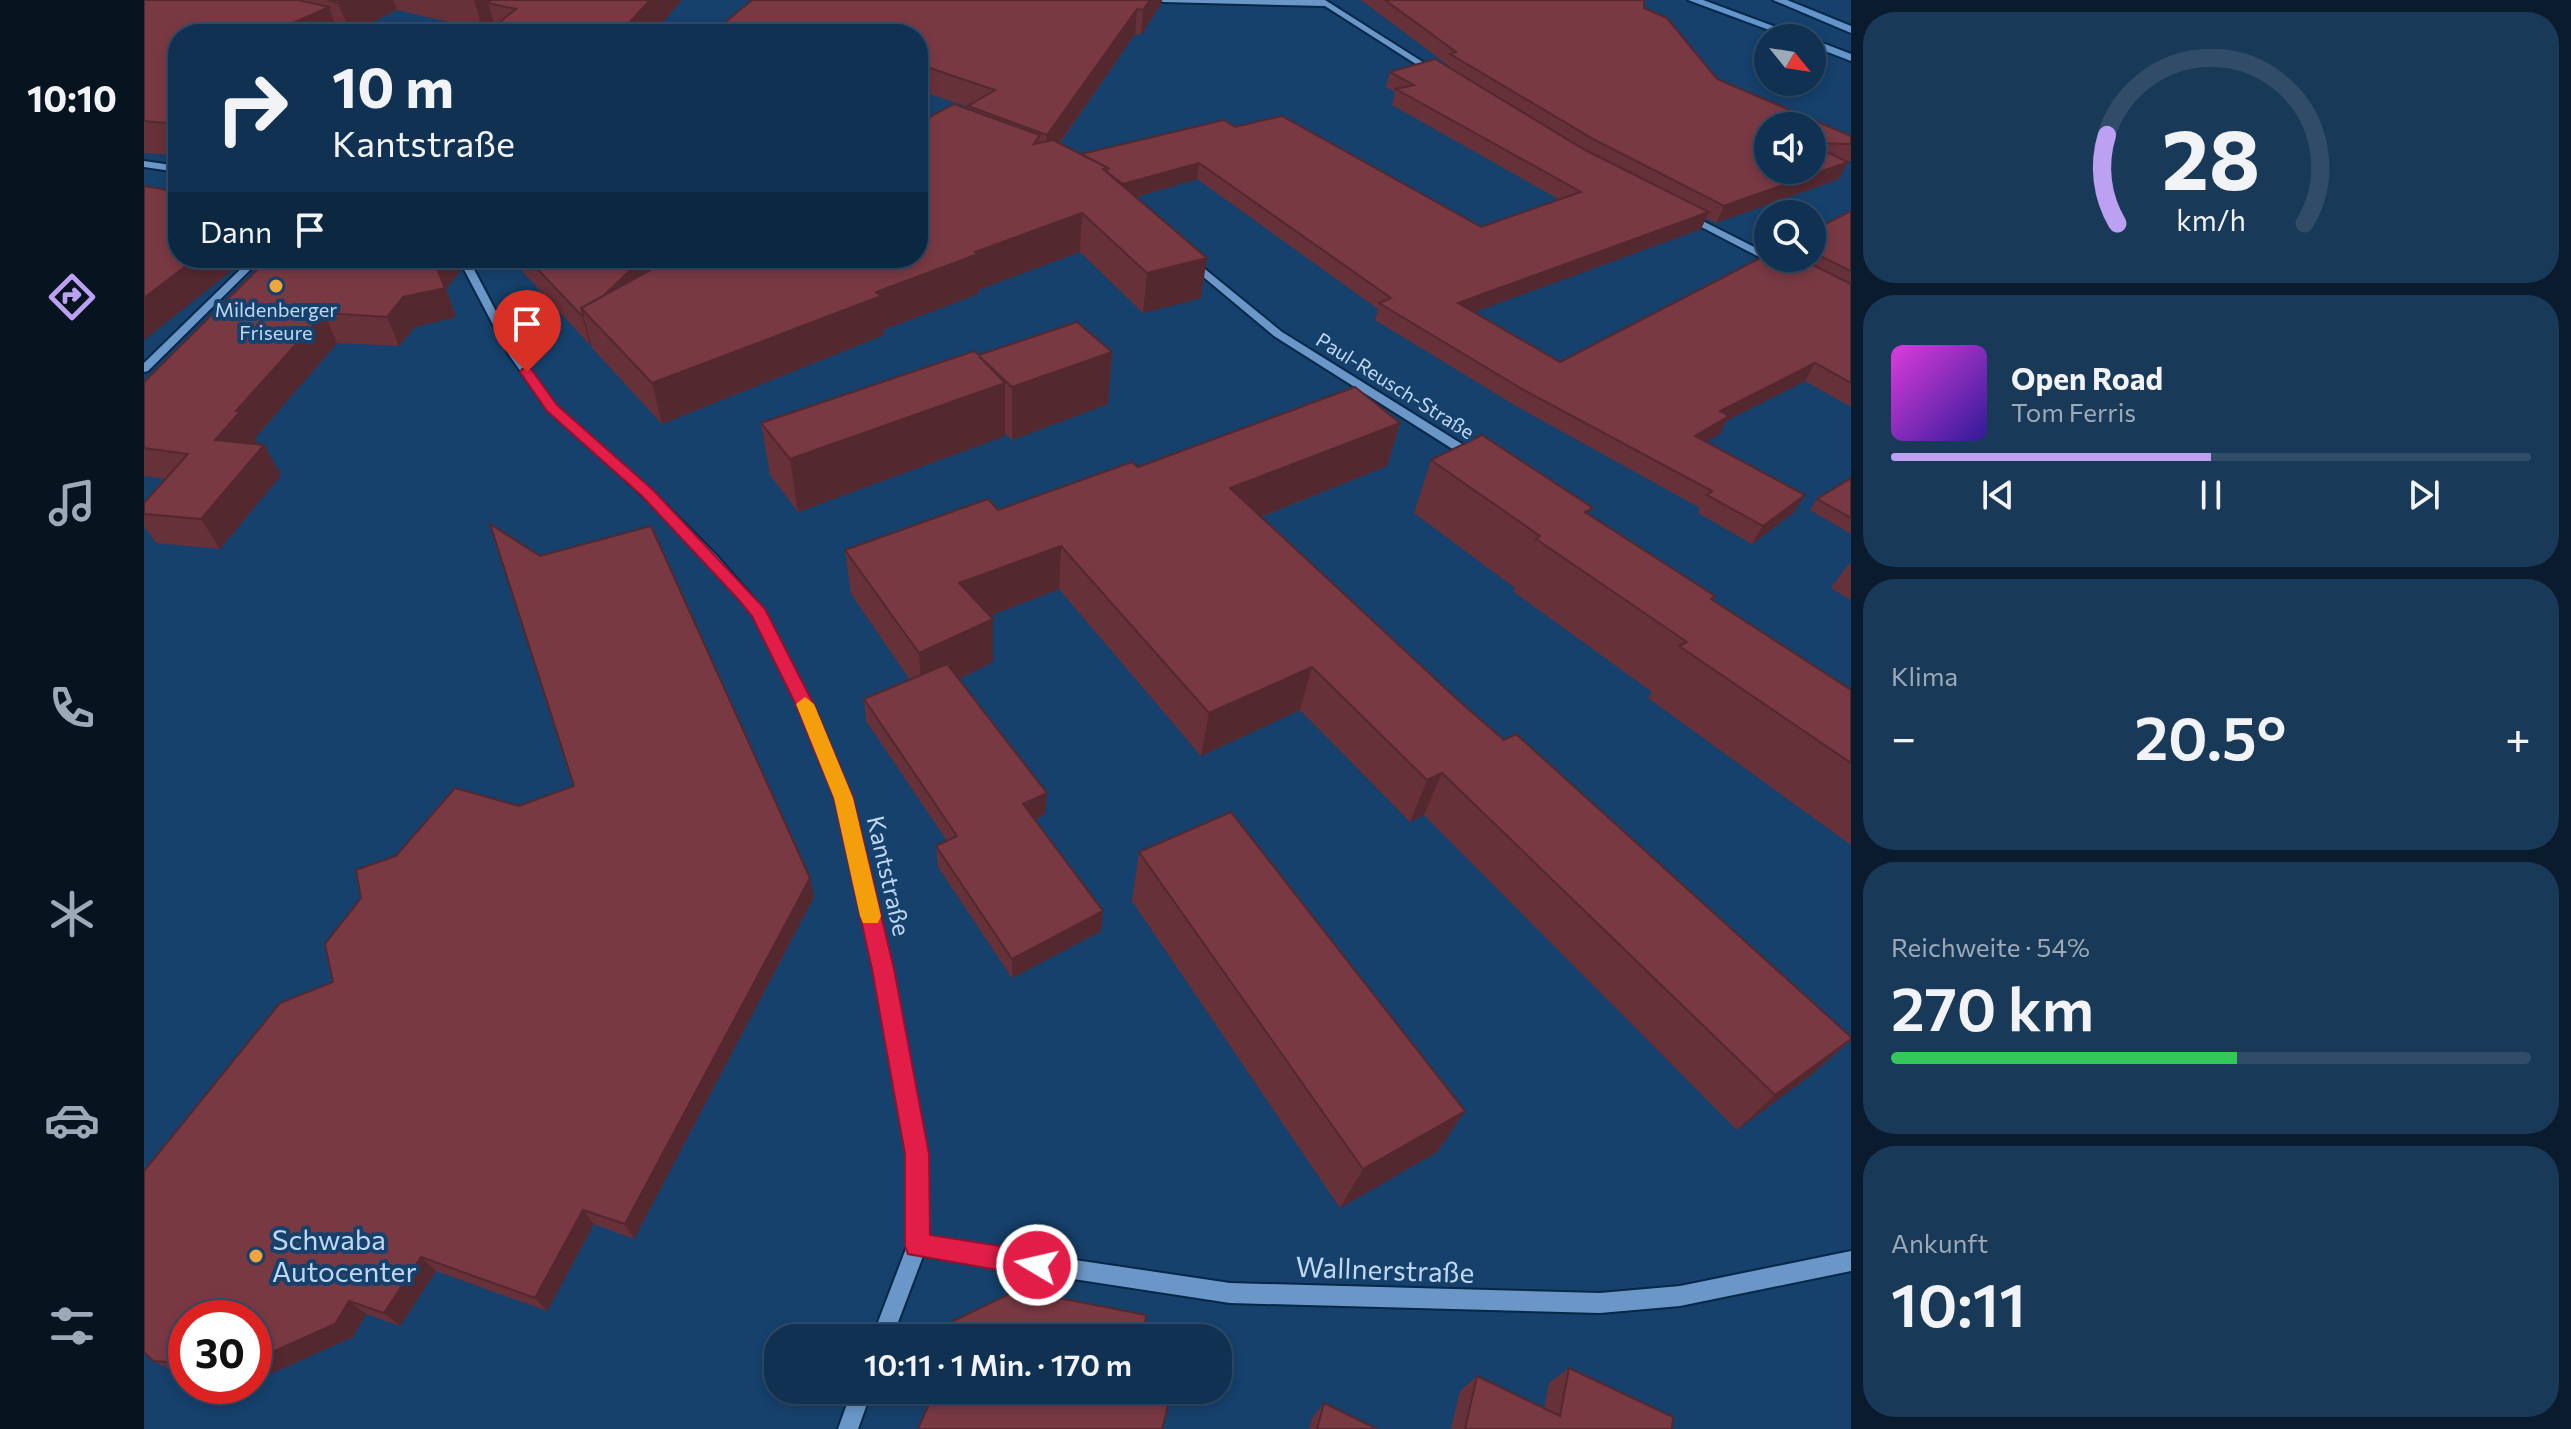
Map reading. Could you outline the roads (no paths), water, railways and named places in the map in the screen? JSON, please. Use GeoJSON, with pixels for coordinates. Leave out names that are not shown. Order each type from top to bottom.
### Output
{"type":"FeatureCollection","features":[{"type":"Feature","properties":{"kind":"main road"},"geometry":{"type":"LineString","coordinates":[[1693,0],[1761,24]]}},
{"type":"Feature","properties":{"kind":"main road"},"geometry":{"type":"LineString","coordinates":[[1778,0],[1851,30]]}},
{"type":"Feature","properties":{"kind":"main road"},"geometry":{"type":"LineString","coordinates":[[1826,48],[1851,58]]}},
{"type":"Feature","properties":{"kind":"street"},"geometry":{"type":"LineString","coordinates":[[1163,0],[1322,2],[1445,78]]}},
{"type":"Feature","properties":{"kind":"street"},"geometry":{"type":"LineString","coordinates":[[144,164],[168,168]]}},
{"type":"Feature","properties":{"kind":"street"},"geometry":{"type":"LineString","coordinates":[[1675,210],[1754,251]]}},
{"type":"Feature","properties":{"kind":"street","name":"Paul-Reusch-Straße"},"geometry":{"type":"LineString","coordinates":[[1187,258],[1278,334],[1488,465]]}},
{"type":"Feature","properties":{"kind":"street"},"geometry":{"type":"LineString","coordinates":[[144,369],[247,268]]}},
{"type":"Feature","properties":{"kind":"street","name":"Kantstraße"},"geometry":{"type":"LineString","coordinates":[[468,268],[514,355],[552,408],[647,493],[713,559],[759,613],[805,705],[844,798],[883,969],[917,1154],[917,1246],[887,1324]]}},
{"type":"Feature","properties":{"kind":"street","name":"Wallnerstraße"},"geometry":{"type":"LineString","coordinates":[[917,1246],[1230,1293],[1600,1303],[1680,1296],[1851,1261]]}},
{"type":"Feature","properties":{"kind":"street"},"geometry":{"type":"LineString","coordinates":[[848,1429],[857,1404]]}},
{"type":"Feature","properties":{"kind":"place","name":"Mildenberger Friseure"},"geometry":{"type":"Point","coordinates":[276,286]}},
{"type":"Feature","properties":{"kind":"place","name":"Schwaba Autocenter"},"geometry":{"type":"Point","coordinates":[256,1256]}}]}
